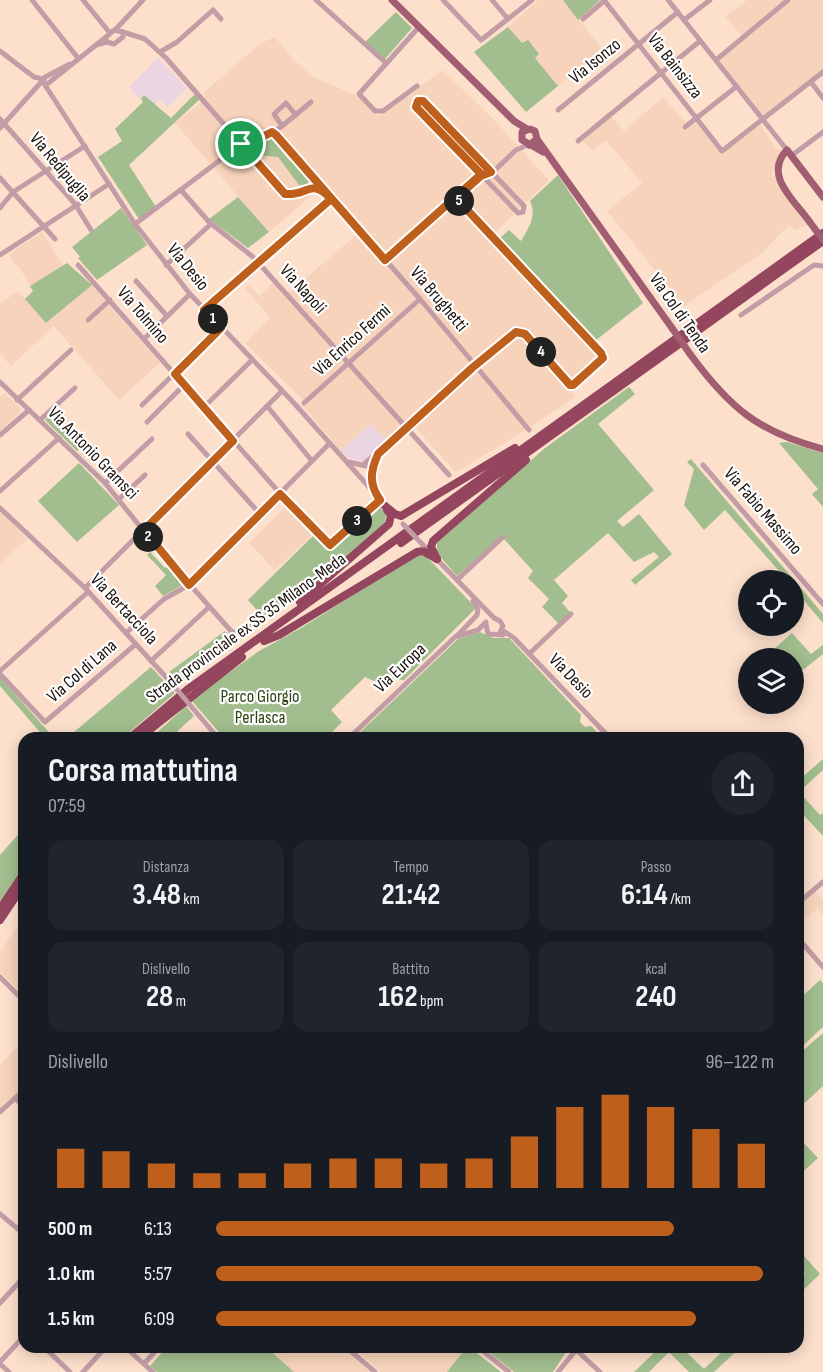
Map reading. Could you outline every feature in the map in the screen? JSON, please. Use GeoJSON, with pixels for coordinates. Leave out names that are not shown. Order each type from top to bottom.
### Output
{"type":"FeatureCollection","features":[{"type":"Feature","properties":{"kind":"highway"},"geometry":{"type":"LineString","coordinates":[[823,231],[808,239],[808,248],[823,242]]}},
{"type":"Feature","properties":{"kind":"highway","name":"Strada provinciale ex SS 35 Milano-Meda"},"geometry":{"type":"LineString","coordinates":[[146,732],[191,694],[562,429],[808,248]]}},
{"type":"Feature","properties":{"kind":"highway","name":"Strada provinciale ex SS 35 Milano-Meda"},"geometry":{"type":"LineString","coordinates":[[137,732],[188,689],[286,618],[808,248]]}},
{"type":"Feature","properties":{"kind":"highway"},"geometry":{"type":"LineString","coordinates":[[437,559],[431,547],[433,541],[562,429]]}},
{"type":"Feature","properties":{"kind":"highway"},"geometry":{"type":"LineString","coordinates":[[383,503],[395,514],[401,516],[547,431]]}},
{"type":"Feature","properties":{"kind":"highway"},"geometry":{"type":"LineString","coordinates":[[286,618],[308,595],[389,524],[391,515],[383,503]]}},
{"type":"Feature","properties":{"kind":"highway"},"geometry":{"type":"LineString","coordinates":[[264,641],[279,635],[417,552],[423,551],[437,559]]}},
{"type":"Feature","properties":{"kind":"highway"},"geometry":{"type":"LineString","coordinates":[[0,909],[18,882]]}},
{"type":"Feature","properties":{"kind":"highway"},"geometry":{"type":"LineString","coordinates":[[0,920],[18,893]]}},
{"type":"Feature","properties":{"kind":"main road","name":"Via Col di Tenda"},"geometry":{"type":"LineString","coordinates":[[392,0],[514,122],[535,131],[545,153],[690,354],[727,400],[746,416],[771,431],[823,449]]}},
{"type":"Feature","properties":{"kind":"main road","name":"Via Col di Tenda"},"geometry":{"type":"LineString","coordinates":[[514,122],[528,145],[545,153]]}},
{"type":"Feature","properties":{"kind":"main road"},"geometry":{"type":"LineString","coordinates":[[521,136],[527,129]]}},
{"type":"Feature","properties":{"kind":"main road"},"geometry":{"type":"LineString","coordinates":[[528,145],[537,139]]}},
{"type":"Feature","properties":{"kind":"main road"},"geometry":{"type":"LineString","coordinates":[[823,196],[789,153],[776,171],[778,180],[823,242]]}},
{"type":"Feature","properties":{"kind":"street"},"geometry":{"type":"LineString","coordinates":[[32,0],[78,58]]}},
{"type":"Feature","properties":{"kind":"street"},"geometry":{"type":"LineString","coordinates":[[83,0],[114,44],[126,18],[143,0]]}},
{"type":"Feature","properties":{"kind":"street"},"geometry":{"type":"LineString","coordinates":[[316,0],[386,63]]}},
{"type":"Feature","properties":{"kind":"street"},"geometry":{"type":"LineString","coordinates":[[443,0],[481,40],[532,0]]}},
{"type":"Feature","properties":{"kind":"street"},"geometry":{"type":"LineString","coordinates":[[492,0],[508,19]]}},
{"type":"Feature","properties":{"kind":"street"},"geometry":{"type":"LineString","coordinates":[[583,19],[604,0]]}},
{"type":"Feature","properties":{"kind":"street","name":"Via Bainsizza"},"geometry":{"type":"LineString","coordinates":[[604,0],[722,151],[762,119]]}},
{"type":"Feature","properties":{"kind":"street"},"geometry":{"type":"LineString","coordinates":[[668,0],[789,153],[823,132]]}},
{"type":"Feature","properties":{"kind":"street"},"geometry":{"type":"LineString","coordinates":[[684,20],[710,0]]}},
{"type":"Feature","properties":{"kind":"street"},"geometry":{"type":"LineString","coordinates":[[716,60],[788,0]]}},
{"type":"Feature","properties":{"kind":"street"},"geometry":{"type":"LineString","coordinates":[[160,52],[177,42],[213,10],[221,19]]}},
{"type":"Feature","properties":{"kind":"street","name":"Via Isonzo"},"geometry":{"type":"LineString","coordinates":[[558,110],[678,12]]}},
{"type":"Feature","properties":{"kind":"street"},"geometry":{"type":"LineString","coordinates":[[417,86],[383,111],[375,111],[359,95],[359,91],[419,27]]}},
{"type":"Feature","properties":{"kind":"street"},"geometry":{"type":"LineString","coordinates":[[1,124],[46,82],[92,47],[121,32],[139,36],[160,52],[190,82],[285,194],[312,187],[323,190]]}},
{"type":"Feature","properties":{"kind":"street"},"geometry":{"type":"LineString","coordinates":[[578,141],[700,41]]}},
{"type":"Feature","properties":{"kind":"street"},"geometry":{"type":"LineString","coordinates":[[0,51],[34,77],[46,82]]}},
{"type":"Feature","properties":{"kind":"street"},"geometry":{"type":"LineString","coordinates":[[762,119],[823,72]]}},
{"type":"Feature","properties":{"kind":"street","name":"Via Desio"},"geometry":{"type":"LineString","coordinates":[[46,82],[135,224],[166,265],[204,310],[362,478]]}},
{"type":"Feature","properties":{"kind":"street"},"geometry":{"type":"LineString","coordinates":[[811,82],[823,98]]}},
{"type":"Feature","properties":{"kind":"street"},"geometry":{"type":"LineString","coordinates":[[685,127],[736,87]]}},
{"type":"Feature","properties":{"kind":"street"},"geometry":{"type":"LineString","coordinates":[[418,101],[423,101],[491,172],[524,206],[523,212],[518,213],[416,107],[418,101]]}},
{"type":"Feature","properties":{"kind":"street"},"geometry":{"type":"LineString","coordinates":[[135,224],[241,144],[254,141],[277,129],[311,102]]}},
{"type":"Feature","properties":{"kind":"street","name":"Via Brughetti"},"geometry":{"type":"LineString","coordinates":[[296,115],[286,104],[274,114],[280,138],[420,299],[528,430]]}},
{"type":"Feature","properties":{"kind":"street","name":"Via Redipuglia"},"geometry":{"type":"LineString","coordinates":[[1,124],[46,171],[75,206],[91,230]]}},
{"type":"Feature","properties":{"kind":"street"},"geometry":{"type":"LineString","coordinates":[[516,150],[521,136]]}},
{"type":"Feature","properties":{"kind":"street"},"geometry":{"type":"LineString","coordinates":[[249,152],[254,141]]}},
{"type":"Feature","properties":{"kind":"street"},"geometry":{"type":"LineString","coordinates":[[385,260],[482,175],[491,172],[516,150],[528,145]]}},
{"type":"Feature","properties":{"kind":"street"},"geometry":{"type":"LineString","coordinates":[[0,208],[12,192],[85,146]]}},
{"type":"Feature","properties":{"kind":"street"},"geometry":{"type":"LineString","coordinates":[[0,178],[55,239]]}},
{"type":"Feature","properties":{"kind":"street"},"geometry":{"type":"LineString","coordinates":[[312,187],[313,178]]}},
{"type":"Feature","properties":{"kind":"street"},"geometry":{"type":"LineString","coordinates":[[0,255],[109,184]]}},
{"type":"Feature","properties":{"kind":"street","name":"Via Napoli"},"geometry":{"type":"LineString","coordinates":[[181,190],[211,224],[258,261],[449,475]]}},
{"type":"Feature","properties":{"kind":"street"},"geometry":{"type":"LineString","coordinates":[[357,472],[362,464],[378,454],[475,366],[519,331],[525,334],[567,383],[573,385],[602,360],[601,353],[456,198]]}},
{"type":"Feature","properties":{"kind":"street"},"geometry":{"type":"LineString","coordinates":[[204,310],[331,199]]}},
{"type":"Feature","properties":{"kind":"street"},"geometry":{"type":"LineString","coordinates":[[166,265],[211,224]]}},
{"type":"Feature","properties":{"kind":"street","name":"Via Tolmino"},"geometry":{"type":"LineString","coordinates":[[78,265],[280,494],[330,545],[383,503]]}},
{"type":"Feature","properties":{"kind":"street"},"geometry":{"type":"LineString","coordinates":[[741,315],[814,265],[823,266]]}},
{"type":"Feature","properties":{"kind":"street"},"geometry":{"type":"LineString","coordinates":[[136,281],[167,316]]}},
{"type":"Feature","properties":{"kind":"street"},"geometry":{"type":"LineString","coordinates":[[144,339],[190,294]]}},
{"type":"Feature","properties":{"kind":"street","name":"Via Enrico Fermi"},"geometry":{"type":"LineString","coordinates":[[304,403],[420,299]]}},
{"type":"Feature","properties":{"kind":"street"},"geometry":{"type":"LineString","coordinates":[[88,320],[110,300]]}},
{"type":"Feature","properties":{"kind":"street"},"geometry":{"type":"LineString","coordinates":[[142,405],[221,328]]}},
{"type":"Feature","properties":{"kind":"street"},"geometry":{"type":"LineString","coordinates":[[17,400],[71,350]]}},
{"type":"Feature","properties":{"kind":"street"},"geometry":{"type":"LineString","coordinates":[[204,407],[252,360]]}},
{"type":"Feature","properties":{"kind":"street","name":"Via Antonio Gramsci"},"geometry":{"type":"LineString","coordinates":[[0,382],[105,483],[189,585],[231,631]]}},
{"type":"Feature","properties":{"kind":"street"},"geometry":{"type":"LineString","coordinates":[[147,422],[184,385]]}},
{"type":"Feature","properties":{"kind":"street"},"geometry":{"type":"LineString","coordinates":[[40,420],[75,388]]}},
{"type":"Feature","properties":{"kind":"street"},"geometry":{"type":"LineString","coordinates":[[0,673],[86,590],[282,391]]}},
{"type":"Feature","properties":{"kind":"street"},"geometry":{"type":"LineString","coordinates":[[267,406],[312,461]]}},
{"type":"Feature","properties":{"kind":"street"},"geometry":{"type":"LineString","coordinates":[[0,435],[28,410]]}},
{"type":"Feature","properties":{"kind":"street"},"geometry":{"type":"LineString","coordinates":[[188,434],[260,514]]}},
{"type":"Feature","properties":{"kind":"street"},"geometry":{"type":"LineString","coordinates":[[0,491],[59,438]]}},
{"type":"Feature","properties":{"kind":"street"},"geometry":{"type":"LineString","coordinates":[[105,483],[152,439]]}},
{"type":"Feature","properties":{"kind":"street"},"geometry":{"type":"LineString","coordinates":[[126,633],[164,599],[189,585],[329,444]]}},
{"type":"Feature","properties":{"kind":"street"},"geometry":{"type":"LineString","coordinates":[[375,492],[371,472],[378,454]]}},
{"type":"Feature","properties":{"kind":"street"},"geometry":{"type":"LineString","coordinates":[[345,461],[362,464],[371,472]]}},
{"type":"Feature","properties":{"kind":"street","name":"Via Fabio Massimo"},"geometry":{"type":"LineString","coordinates":[[703,465],[823,604]]}},
{"type":"Feature","properties":{"kind":"street"},"geometry":{"type":"LineString","coordinates":[[371,472],[362,478],[383,503],[485,609],[490,620],[486,632]]}},
{"type":"Feature","properties":{"kind":"street"},"geometry":{"type":"LineString","coordinates":[[119,499],[146,475]]}},
{"type":"Feature","properties":{"kind":"street","name":"Via Bertacciola"},"geometry":{"type":"LineString","coordinates":[[0,508],[86,590],[213,732]]}},
{"type":"Feature","properties":{"kind":"street"},"geometry":{"type":"LineString","coordinates":[[457,580],[502,537]]}},
{"type":"Feature","properties":{"kind":"street"},"geometry":{"type":"LineString","coordinates":[[455,637],[478,612],[457,580]]}},
{"type":"Feature","properties":{"kind":"street"},"geometry":{"type":"LineString","coordinates":[[151,661],[209,608]]}},
{"type":"Feature","properties":{"kind":"street"},"geometry":{"type":"LineString","coordinates":[[529,654],[571,614]]}},
{"type":"Feature","properties":{"kind":"street"},"geometry":{"type":"LineString","coordinates":[[478,630],[490,636],[501,632],[502,623],[490,620]]}},
{"type":"Feature","properties":{"kind":"street","name":"Via Europa"},"geometry":{"type":"LineString","coordinates":[[355,732],[455,637],[478,630],[490,620]]}},
{"type":"Feature","properties":{"kind":"street","name":"Via Desio"},"geometry":{"type":"LineString","coordinates":[[501,632],[510,636],[529,654],[604,732]]}},
{"type":"Feature","properties":{"kind":"street","name":"Via Col di Lana"},"geometry":{"type":"LineString","coordinates":[[0,673],[42,721],[48,720],[136,644]]}},
{"type":"Feature","properties":{"kind":"street"},"geometry":{"type":"LineString","coordinates":[[804,898],[823,882]]}},
{"type":"Feature","properties":{"kind":"street"},"geometry":{"type":"LineString","coordinates":[[804,946],[823,967]]}},
{"type":"Feature","properties":{"kind":"street"},"geometry":{"type":"LineString","coordinates":[[0,977],[18,995]]}},
{"type":"Feature","properties":{"kind":"street"},"geometry":{"type":"LineString","coordinates":[[0,1112],[18,1095]]}},
{"type":"Feature","properties":{"kind":"street"},"geometry":{"type":"LineString","coordinates":[[15,1098],[18,1101]]}},
{"type":"Feature","properties":{"kind":"street"},"geometry":{"type":"LineString","coordinates":[[0,1214],[18,1229]]}},
{"type":"Feature","properties":{"kind":"street"},"geometry":{"type":"LineString","coordinates":[[0,1304],[18,1284]]}},
{"type":"Feature","properties":{"kind":"street"},"geometry":{"type":"LineString","coordinates":[[9,1372],[0,1363],[18,1343]]}},
{"type":"Feature","properties":{"kind":"street"},"geometry":{"type":"LineString","coordinates":[[50,1353],[70,1372]]}},
{"type":"Feature","properties":{"kind":"street"},"geometry":{"type":"LineString","coordinates":[[83,1372],[100,1353]]}},
{"type":"Feature","properties":{"kind":"street"},"geometry":{"type":"LineString","coordinates":[[132,1353],[153,1372]]}},
{"type":"Feature","properties":{"kind":"street"},"geometry":{"type":"LineString","coordinates":[[146,1365],[155,1353]]}},
{"type":"Feature","properties":{"kind":"street"},"geometry":{"type":"LineString","coordinates":[[353,1353],[375,1372]]}},
{"type":"Feature","properties":{"kind":"street"},"geometry":{"type":"LineString","coordinates":[[485,1353],[509,1372]]}},
{"type":"Feature","properties":{"kind":"street"},"geometry":{"type":"LineString","coordinates":[[558,1372],[572,1353]]}},
{"type":"Feature","properties":{"kind":"street"},"geometry":{"type":"LineString","coordinates":[[579,1353],[600,1372]]}},
{"type":"Feature","properties":{"kind":"shaded area"},"geometry":{"type":"Polygon","coordinates":[[[538,0],[563,0],[604,51],[558,86],[535,58],[528,40],[522,43],[508,27],[538,0]]]}},
{"type":"Feature","properties":{"kind":"shaded area"},"geometry":{"type":"Polygon","coordinates":[[[747,0],[785,0],[742,36],[725,17],[747,0]]]}},
{"type":"Feature","properties":{"kind":"shaded area"},"geometry":{"type":"Polygon","coordinates":[[[792,0],[823,0],[823,70],[763,117],[719,60],[792,0]]]}},
{"type":"Feature","properties":{"kind":"shaded area"},"geometry":{"type":"Polygon","coordinates":[[[275,37],[293,59],[315,78],[356,95],[378,116],[443,70],[495,121],[549,180],[489,239],[601,358],[571,384],[575,397],[525,431],[456,472],[409,421],[387,440],[370,424],[341,451],[304,407],[307,404],[245,343],[270,318],[245,288],[248,285],[259,296],[274,282],[286,295],[362,230],[323,186],[269,232],[175,123],[205,99],[203,93],[261,43],[275,37]]]}},
{"type":"Feature","properties":{"kind":"shaded area"},"geometry":{"type":"Polygon","coordinates":[[[158,58],[187,88],[168,107],[160,99],[154,105],[144,95],[140,99],[129,87],[158,58]]]}},
{"type":"Feature","properties":{"kind":"shaded area"},"geometry":{"type":"Polygon","coordinates":[[[663,97],[686,123],[682,126],[685,130],[696,122],[722,153],[760,124],[777,150],[783,149],[772,174],[808,225],[795,230],[789,225],[762,253],[684,306],[607,211],[642,183],[606,140],[593,151],[582,140],[611,116],[624,131],[663,97]]]}},
{"type":"Feature","properties":{"kind":"shaded area"},"geometry":{"type":"Polygon","coordinates":[[[42,232],[63,266],[30,286],[9,254],[42,232]]]}},
{"type":"Feature","properties":{"kind":"shaded area"},"geometry":{"type":"Polygon","coordinates":[[[92,285],[160,363],[119,400],[54,326],[11,366],[0,354],[0,304],[4,301],[18,291],[47,323],[92,285]]]}},
{"type":"Feature","properties":{"kind":"shaded area"},"geometry":{"type":"Polygon","coordinates":[[[4,393],[20,407],[19,413],[0,431],[0,397],[4,393]]]}},
{"type":"Feature","properties":{"kind":"shaded area"},"geometry":{"type":"Polygon","coordinates":[[[370,424],[387,440],[363,462],[347,457],[341,451],[370,424]]]}},
{"type":"Feature","properties":{"kind":"shaded area"},"geometry":{"type":"Polygon","coordinates":[[[286,506],[312,535],[275,570],[249,543],[286,506]]]}},
{"type":"Feature","properties":{"kind":"shaded area"},"geometry":{"type":"Polygon","coordinates":[[[0,511],[27,539],[0,564],[0,511]]]}},
{"type":"Feature","properties":{"kind":"shaded area"},"geometry":{"type":"Polygon","coordinates":[[[815,891],[823,899],[823,915],[817,909],[804,920],[804,900],[815,891]]]}},
{"type":"Feature","properties":{"kind":"shaded area"},"geometry":{"type":"Polygon","coordinates":[[[18,926],[18,990],[0,972],[0,952],[18,926]]]}},
{"type":"Feature","properties":{"kind":"shaded area"},"geometry":{"type":"Polygon","coordinates":[[[18,1046],[18,1092],[0,1109],[0,1065],[18,1046]]]}},
{"type":"Feature","properties":{"kind":"shaded area"},"geometry":{"type":"Polygon","coordinates":[[[272,1353],[348,1353],[370,1372],[294,1372],[272,1353]]]}},
{"type":"Feature","properties":{"kind":"shaded area"},"geometry":{"type":"Polygon","coordinates":[[[360,1353],[462,1353],[447,1372],[381,1372],[360,1353]]]}},
{"type":"Feature","properties":{"kind":"green space"},"geometry":{"type":"Polygon","coordinates":[[[563,0],[600,0],[578,20],[563,0]]]}},
{"type":"Feature","properties":{"kind":"green space"},"geometry":{"type":"Polygon","coordinates":[[[396,12],[412,28],[384,60],[365,42],[396,12]]]}},
{"type":"Feature","properties":{"kind":"green space"},"geometry":{"type":"Polygon","coordinates":[[[508,27],[522,43],[528,40],[539,54],[535,58],[558,86],[526,112],[474,52],[508,27]]]}},
{"type":"Feature","properties":{"kind":"green space"},"geometry":{"type":"Polygon","coordinates":[[[195,94],[200,99],[129,165],[156,207],[139,219],[98,157],[122,141],[115,129],[143,102],[141,99],[144,95],[171,118],[195,94]]]}},
{"type":"Feature","properties":{"kind":"green space"},"geometry":{"type":"Polygon","coordinates":[[[269,137],[278,140],[275,143],[290,161],[296,161],[310,178],[307,186],[299,185],[278,157],[255,155],[255,145],[269,137]]]}},
{"type":"Feature","properties":{"kind":"green space"},"geometry":{"type":"Polygon","coordinates":[[[558,175],[643,303],[595,341],[500,238],[509,230],[521,241],[532,217],[530,201],[558,175]]]}},
{"type":"Feature","properties":{"kind":"green space"},"geometry":{"type":"Polygon","coordinates":[[[238,197],[269,232],[248,248],[209,219],[238,197]]]}},
{"type":"Feature","properties":{"kind":"green space"},"geometry":{"type":"Polygon","coordinates":[[[121,208],[147,245],[97,280],[78,258],[80,257],[72,247],[121,208]]]}},
{"type":"Feature","properties":{"kind":"green space"},"geometry":{"type":"Polygon","coordinates":[[[67,263],[92,285],[46,323],[25,299],[33,291],[30,286],[67,263]]]}},
{"type":"Feature","properties":{"kind":"green space"},"geometry":{"type":"Polygon","coordinates":[[[629,387],[635,394],[598,424],[654,490],[617,521],[623,527],[639,514],[672,554],[635,585],[631,580],[659,557],[654,552],[634,562],[608,533],[554,580],[568,596],[562,603],[570,612],[559,624],[542,607],[549,599],[528,578],[533,571],[503,538],[457,576],[437,553],[437,543],[545,448],[629,387]]]}},
{"type":"Feature","properties":{"kind":"green space"},"geometry":{"type":"Polygon","coordinates":[[[52,414],[84,445],[77,451],[45,420],[52,414]]]}},
{"type":"Feature","properties":{"kind":"green space"},"geometry":{"type":"Polygon","coordinates":[[[787,442],[823,453],[823,507],[812,494],[818,489],[779,443],[787,442]]]}},
{"type":"Feature","properties":{"kind":"green space"},"geometry":{"type":"Polygon","coordinates":[[[691,459],[786,570],[778,570],[725,510],[704,530],[684,505],[694,469],[687,462],[691,459]]]}},
{"type":"Feature","properties":{"kind":"green space"},"geometry":{"type":"Polygon","coordinates":[[[79,463],[119,505],[77,542],[38,501],[79,463]]]}},
{"type":"Feature","properties":{"kind":"green space"},"geometry":{"type":"Polygon","coordinates":[[[378,504],[386,515],[385,522],[301,597],[298,595],[233,640],[179,684],[169,672],[225,631],[228,634],[234,629],[237,633],[261,615],[248,600],[316,533],[331,548],[378,504]]]}},
{"type":"Feature","properties":{"kind":"green space"},"geometry":{"type":"Polygon","coordinates":[[[150,552],[165,568],[168,567],[183,585],[163,596],[155,586],[166,575],[147,555],[150,552]]]}},
{"type":"Feature","properties":{"kind":"green space","name":"Parco Giorgio Perlasca"},"geometry":{"type":"Polygon","coordinates":[[[418,554],[425,555],[476,608],[404,680],[387,679],[385,686],[365,677],[331,710],[342,722],[332,732],[219,732],[191,700],[259,651],[301,628],[418,554]]]}},
{"type":"Feature","properties":{"kind":"green space"},"geometry":{"type":"Polygon","coordinates":[[[804,592],[823,614],[823,623],[804,601],[804,592]]]}},
{"type":"Feature","properties":{"kind":"green space"},"geometry":{"type":"Polygon","coordinates":[[[480,632],[493,638],[509,638],[581,715],[580,722],[585,727],[591,726],[596,732],[360,732],[458,639],[480,632]]]}},
{"type":"Feature","properties":{"kind":"green space"},"geometry":{"type":"Polygon","coordinates":[[[789,636],[795,636],[811,654],[823,645],[823,654],[804,669],[804,648],[775,648],[789,636]]]}},
{"type":"Feature","properties":{"kind":"green space"},"geometry":{"type":"Polygon","coordinates":[[[151,667],[175,693],[130,732],[74,732],[151,667]]]}},
{"type":"Feature","properties":{"kind":"green space"},"geometry":{"type":"Polygon","coordinates":[[[0,677],[49,732],[40,732],[0,686],[0,677]]]}},
{"type":"Feature","properties":{"kind":"green space"},"geometry":{"type":"Polygon","coordinates":[[[186,706],[194,716],[177,732],[158,732],[186,706]]]}},
{"type":"Feature","properties":{"kind":"green space"},"geometry":{"type":"Polygon","coordinates":[[[823,759],[823,770],[804,787],[804,776],[823,759]]]}},
{"type":"Feature","properties":{"kind":"green space"},"geometry":{"type":"Polygon","coordinates":[[[804,797],[820,815],[823,813],[823,836],[804,815],[804,797]]]}},
{"type":"Feature","properties":{"kind":"green space"},"geometry":{"type":"Polygon","coordinates":[[[18,835],[18,875],[0,902],[0,855],[18,835]]]}},
{"type":"Feature","properties":{"kind":"green space"},"geometry":{"type":"Polygon","coordinates":[[[820,980],[823,983],[823,1027],[804,1044],[804,995],[820,980]]]}},
{"type":"Feature","properties":{"kind":"green space"},"geometry":{"type":"Polygon","coordinates":[[[823,1033],[823,1086],[804,1103],[804,1050],[823,1033]]]}},
{"type":"Feature","properties":{"kind":"green space"},"geometry":{"type":"Polygon","coordinates":[[[804,1143],[818,1158],[804,1171],[804,1143]]]}},
{"type":"Feature","properties":{"kind":"green space"},"geometry":{"type":"Polygon","coordinates":[[[804,1256],[820,1274],[804,1289],[804,1256]]]}},
{"type":"Feature","properties":{"kind":"green space"},"geometry":{"type":"Polygon","coordinates":[[[162,1353],[273,1353],[294,1372],[157,1372],[150,1366],[162,1353]]]}},
{"type":"Feature","properties":{"kind":"green space"},"geometry":{"type":"Polygon","coordinates":[[[462,1353],[477,1353],[501,1372],[447,1372],[462,1353]]]}},
{"type":"Feature","properties":{"kind":"green space"},"geometry":{"type":"Polygon","coordinates":[[[490,1353],[565,1353],[553,1372],[514,1372],[490,1353]]]}},
{"type":"Feature","properties":{"kind":"green space"},"geometry":{"type":"Polygon","coordinates":[[[654,1353],[668,1353],[649,1372],[634,1372],[654,1353]]]}},
{"type":"Feature","properties":{"kind":"green space"},"geometry":{"type":"Polygon","coordinates":[[[670,1353],[687,1353],[704,1369],[721,1353],[735,1353],[714,1372],[689,1372],[670,1353]]]}},
{"type":"Feature","properties":{"kind":"route"},"geometry":{"type":"LineString","coordinates":[[241,144],[248,144],[272,132],[280,138],[385,260],[452,203],[456,198],[478,177],[482,175],[491,172],[422,100],[418,101],[416,107],[482,175],[456,198],[601,353],[603,358],[573,385],[570,385],[525,334],[516,332],[472,368],[378,454],[370,474],[380,500],[330,545],[280,494],[189,585],[144,530],[233,441],[175,374],[221,328],[204,310],[258,261],[331,199],[323,190],[315,187],[294,194],[285,194],[241,144]]}}]}
